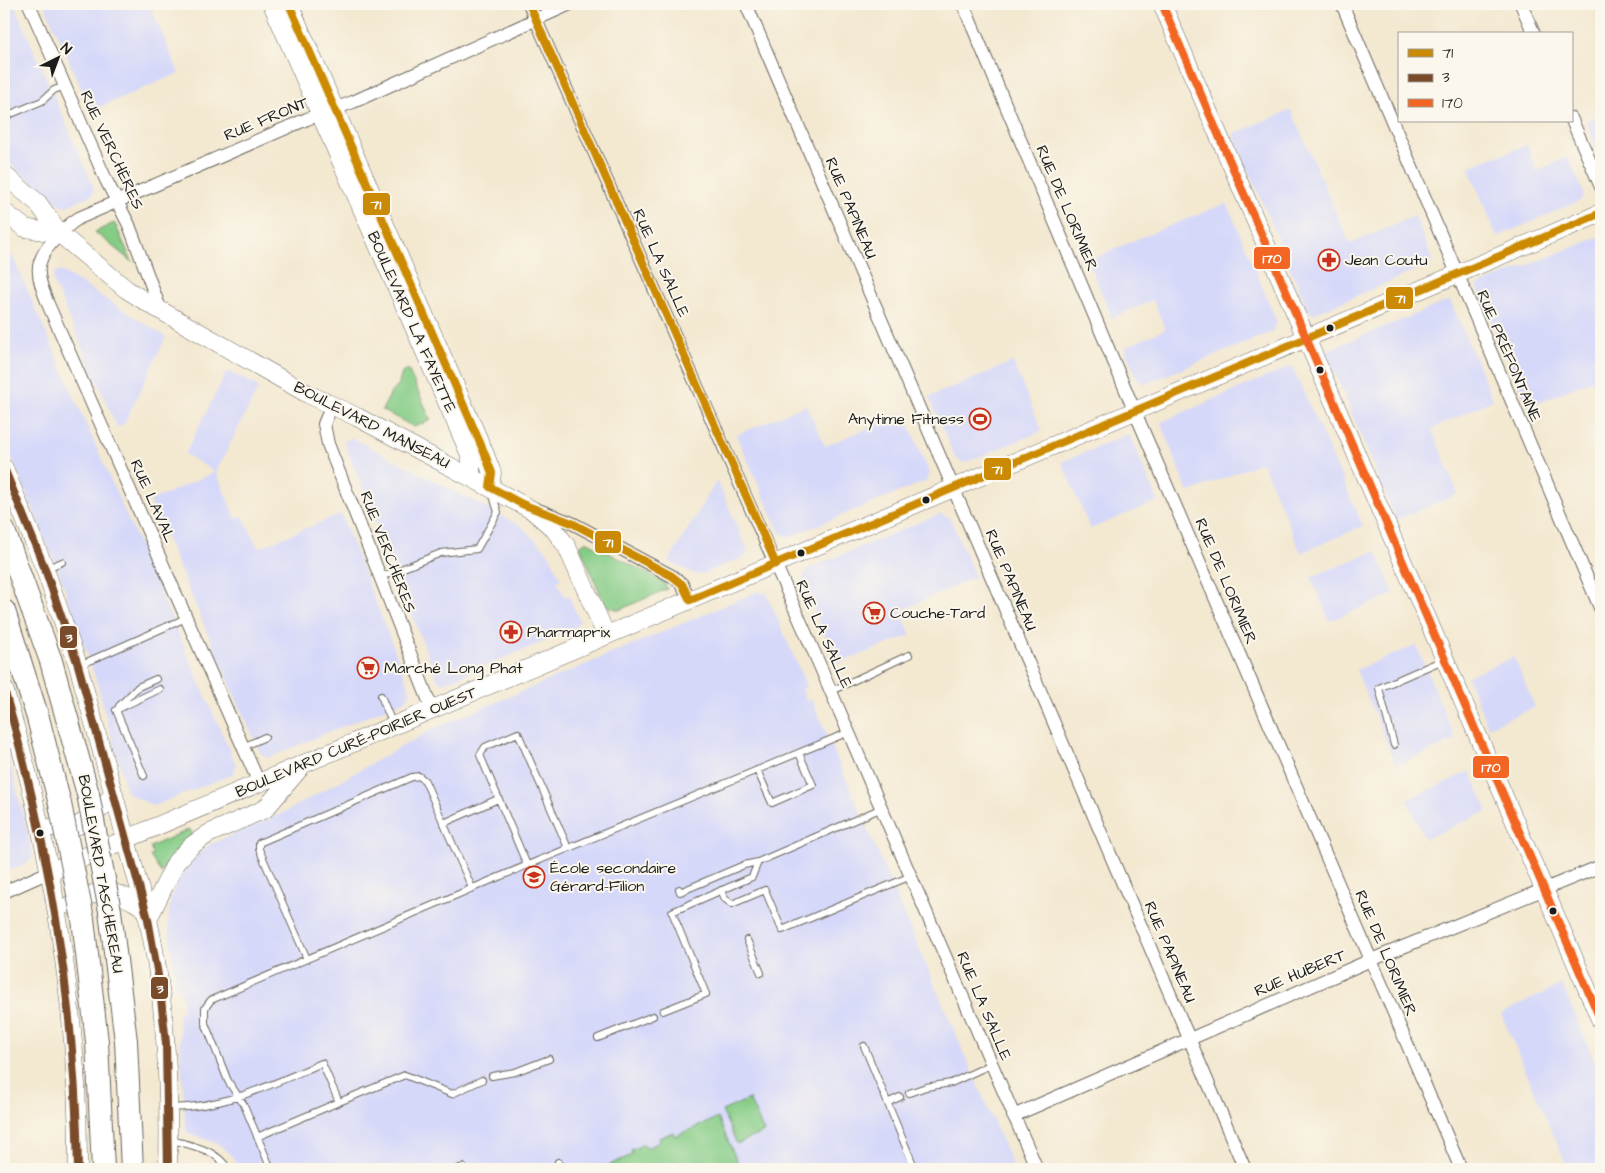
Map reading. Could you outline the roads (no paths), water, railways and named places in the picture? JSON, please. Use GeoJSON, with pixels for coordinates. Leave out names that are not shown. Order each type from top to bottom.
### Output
{"type":"FeatureCollection","features":[{"type":"Feature","properties":{"kind":"highway","name":"BOULEVARD TASCHEREAU"},"geometry":{"type":"LineString","coordinates":[[4,531],[51,661],[88,794],[110,911],[126,1032],[132,1169]]}},
{"type":"Feature","properties":{"kind":"highway","name":"BOULEVARD TASCHEREAU"},"geometry":{"type":"LineString","coordinates":[[4,611],[41,726],[60,804],[83,919],[97,1042],[103,1169]]}},
{"type":"Feature","properties":{"kind":"main road","name":"BOULEVARD LA FAYETTE"},"geometry":{"type":"LineString","coordinates":[[272,4],[327,111],[484,452],[492,473],[490,487]]}},
{"type":"Feature","properties":{"kind":"main road","name":"BOULEVARD LA FAYETTE"},"geometry":{"type":"LineString","coordinates":[[289,4],[327,111],[471,457],[471,477]]}},
{"type":"Feature","properties":{"kind":"main road"},"geometry":{"type":"LineString","coordinates":[[1162,4],[1601,1021]]}},
{"type":"Feature","properties":{"kind":"main road","name":"BOULEVARD MANSEAU"},"geometry":{"type":"LineString","coordinates":[[4,175],[38,203],[60,234],[126,288],[161,312],[332,405],[522,504]]}},
{"type":"Feature","properties":{"kind":"main road","name":"BOULEVARD MANSEAU"},"geometry":{"type":"LineString","coordinates":[[4,212],[25,228],[60,234]]}},
{"type":"Feature","properties":{"kind":"main road","name":"BOULEVARD CURÉ-POIRIER OUEST"},"geometry":{"type":"LineString","coordinates":[[49,872],[954,490],[1601,213]]}},
{"type":"Feature","properties":{"kind":"main road","name":"BOULEVARD TASCHEREAU"},"geometry":{"type":"LineString","coordinates":[[4,468],[45,569],[78,665],[146,913],[161,997],[168,1169]]}},
{"type":"Feature","properties":{"kind":"main road"},"geometry":{"type":"LineString","coordinates":[[522,504],[540,516],[563,541],[574,561],[606,636]]}},
{"type":"Feature","properties":{"kind":"main road"},"geometry":{"type":"LineString","coordinates":[[4,689],[11,746],[38,822],[57,918],[66,979],[74,1060],[78,1169]]}},
{"type":"Feature","properties":{"kind":"main road"},"geometry":{"type":"LineString","coordinates":[[57,918],[77,901],[102,892],[120,893],[146,913],[176,862],[191,846],[208,834],[265,809],[303,764]]}},
{"type":"Feature","properties":{"kind":"main road"},"geometry":{"type":"LineString","coordinates":[[38,822],[63,829],[80,825],[98,812],[114,794]]}},
{"type":"Feature","properties":{"kind":"street","name":"RUE VERCHÈRES"},"geometry":{"type":"LineString","coordinates":[[29,4],[129,225],[161,312]]}},
{"type":"Feature","properties":{"kind":"street","name":"RUE LA SALLE"},"geometry":{"type":"LineString","coordinates":[[529,4],[776,564],[1036,1169]]}},
{"type":"Feature","properties":{"kind":"street","name":"RUE FRONT"},"geometry":{"type":"LineString","coordinates":[[60,234],[78,218],[327,111],[353,102],[570,4]]}},
{"type":"Feature","properties":{"kind":"street","name":"RUE PAPINEAU"},"geometry":{"type":"LineString","coordinates":[[746,4],[1246,1169]]}},
{"type":"Feature","properties":{"kind":"street","name":"RUE DE LORIMIER"},"geometry":{"type":"LineString","coordinates":[[963,4],[1135,412],[1461,1169]]}},
{"type":"Feature","properties":{"kind":"street","name":"RUE PRÉFONTAINE"},"geometry":{"type":"LineString","coordinates":[[1342,4],[1456,275],[1601,610]]}},
{"type":"Feature","properties":{"kind":"street"},"geometry":{"type":"LineString","coordinates":[[1521,4],[1533,32]]}},
{"type":"Feature","properties":{"kind":"street"},"geometry":{"type":"LineString","coordinates":[[1572,120],[1601,187]]}},
{"type":"Feature","properties":{"kind":"street","name":"RUE LAVAL"},"geometry":{"type":"LineString","coordinates":[[60,234],[40,259],[38,272],[43,292],[259,783]]}},
{"type":"Feature","properties":{"kind":"street","name":"RUE VERCHÈRES"},"geometry":{"type":"LineString","coordinates":[[332,405],[324,424],[325,435],[432,709]]}},
{"type":"Feature","properties":{"kind":"street","name":"BOULEVARD MANSEAU"},"geometry":{"type":"LineString","coordinates":[[522,504],[572,524],[672,576],[682,584],[690,600]]}},
{"type":"Feature","properties":{"kind":"street","name":"RUE HUBERT"},"geometry":{"type":"LineString","coordinates":[[1014,1116],[1371,960],[1601,866]]}},
{"type":"Feature","properties":{"kind":"street"},"geometry":{"type":"LineString","coordinates":[[4,892],[49,872]]}},
{"type":"Feature","properties":{"kind":"lane"},"geometry":{"type":"LineString","coordinates":[[4,117],[42,101],[54,90],[65,86]]}},
{"type":"Feature","properties":{"kind":"lane"},"geometry":{"type":"LineString","coordinates":[[381,577],[441,553],[477,548],[498,512],[490,487]]}},
{"type":"Feature","properties":{"kind":"lane"},"geometry":{"type":"LineString","coordinates":[[45,569],[62,562]]}},
{"type":"Feature","properties":{"kind":"lane"},"geometry":{"type":"LineString","coordinates":[[78,665],[186,618]]}},
{"type":"Feature","properties":{"kind":"lane"},"geometry":{"type":"LineString","coordinates":[[831,691],[909,655]]}},
{"type":"Feature","properties":{"kind":"lane"},"geometry":{"type":"LineString","coordinates":[[1394,745],[1379,688],[1445,659]]}},
{"type":"Feature","properties":{"kind":"lane"},"geometry":{"type":"LineString","coordinates":[[116,710],[138,687],[156,679]]}},
{"type":"Feature","properties":{"kind":"lane"},"geometry":{"type":"LineString","coordinates":[[116,710],[160,689]]}},
{"type":"Feature","properties":{"kind":"lane"},"geometry":{"type":"LineString","coordinates":[[381,696],[394,726]]}},
{"type":"Feature","properties":{"kind":"lane"},"geometry":{"type":"LineString","coordinates":[[116,710],[144,776]]}},
{"type":"Feature","properties":{"kind":"lane"},"geometry":{"type":"LineString","coordinates":[[271,1169],[238,1097],[228,1081],[205,1023],[204,1008],[216,998],[472,888],[849,732]]}},
{"type":"Feature","properties":{"kind":"lane"},"geometry":{"type":"LineString","coordinates":[[527,865],[480,753],[485,747],[518,733],[568,848]]}},
{"type":"Feature","properties":{"kind":"lane"},"geometry":{"type":"LineString","coordinates":[[243,747],[265,737]]}},
{"type":"Feature","properties":{"kind":"lane"},"geometry":{"type":"LineString","coordinates":[[757,770],[772,803],[813,785],[799,753]]}},
{"type":"Feature","properties":{"kind":"lane"},"geometry":{"type":"LineString","coordinates":[[307,959],[259,850],[260,842],[416,775],[425,781],[472,888]]}},
{"type":"Feature","properties":{"kind":"lane"},"geometry":{"type":"LineString","coordinates":[[444,823],[498,799]]}},
{"type":"Feature","properties":{"kind":"lane"},"geometry":{"type":"LineString","coordinates":[[679,889],[680,892],[744,864],[758,862],[882,808]]}},
{"type":"Feature","properties":{"kind":"lane"},"geometry":{"type":"LineString","coordinates":[[664,1011],[706,994],[672,912],[752,877],[758,862]]}},
{"type":"Feature","properties":{"kind":"lane"},"geometry":{"type":"LineString","coordinates":[[721,890],[725,899],[732,904],[765,890],[782,930],[911,876]]}},
{"type":"Feature","properties":{"kind":"lane"},"geometry":{"type":"LineString","coordinates":[[747,940],[761,973]]}},
{"type":"Feature","properties":{"kind":"lane"},"geometry":{"type":"LineString","coordinates":[[598,1038],[654,1016]]}},
{"type":"Feature","properties":{"kind":"lane"},"geometry":{"type":"LineString","coordinates":[[864,1046],[889,1102],[892,1117],[915,1169]]}},
{"type":"Feature","properties":{"kind":"lane"},"geometry":{"type":"LineString","coordinates":[[492,1076],[515,1072],[549,1059]]}},
{"type":"Feature","properties":{"kind":"lane"},"geometry":{"type":"LineString","coordinates":[[167,1108],[195,1107],[238,1097],[322,1063],[339,1102]]}},
{"type":"Feature","properties":{"kind":"lane"},"geometry":{"type":"LineString","coordinates":[[909,1093],[926,1087],[951,1083],[992,1064]]}},
{"type":"Feature","properties":{"kind":"lane"},"geometry":{"type":"LineString","coordinates":[[257,1137],[405,1075],[452,1094],[482,1080]]}},
{"type":"Feature","properties":{"kind":"lane"},"geometry":{"type":"LineString","coordinates":[[889,1102],[900,1097]]}},
{"type":"Feature","properties":{"kind":"lane"},"geometry":{"type":"LineString","coordinates":[[168,1138],[210,1152],[220,1159],[228,1169]]}},
{"type":"Feature","properties":{"kind":"lane"},"geometry":{"type":"LineString","coordinates":[[558,1162],[561,1169]]}},
{"type":"Feature","properties":{"kind":"place","name":"Jean Coutu"},"geometry":{"type":"Point","coordinates":[1329,260]}},
{"type":"Feature","properties":{"kind":"place","name":"Anytime Fitness"},"geometry":{"type":"Point","coordinates":[980,419]}},
{"type":"Feature","properties":{"kind":"place","name":"Couche-Tard"},"geometry":{"type":"Point","coordinates":[874,613]}},
{"type":"Feature","properties":{"kind":"place","name":"Pharmaprix"},"geometry":{"type":"Point","coordinates":[511,632]}},
{"type":"Feature","properties":{"kind":"place","name":"Marché Long Phat"},"geometry":{"type":"Point","coordinates":[368,668]}},
{"type":"Feature","properties":{"kind":"place","name":"École secondaire Gérard-Filion"},"geometry":{"type":"Point","coordinates":[534,877]}}]}
